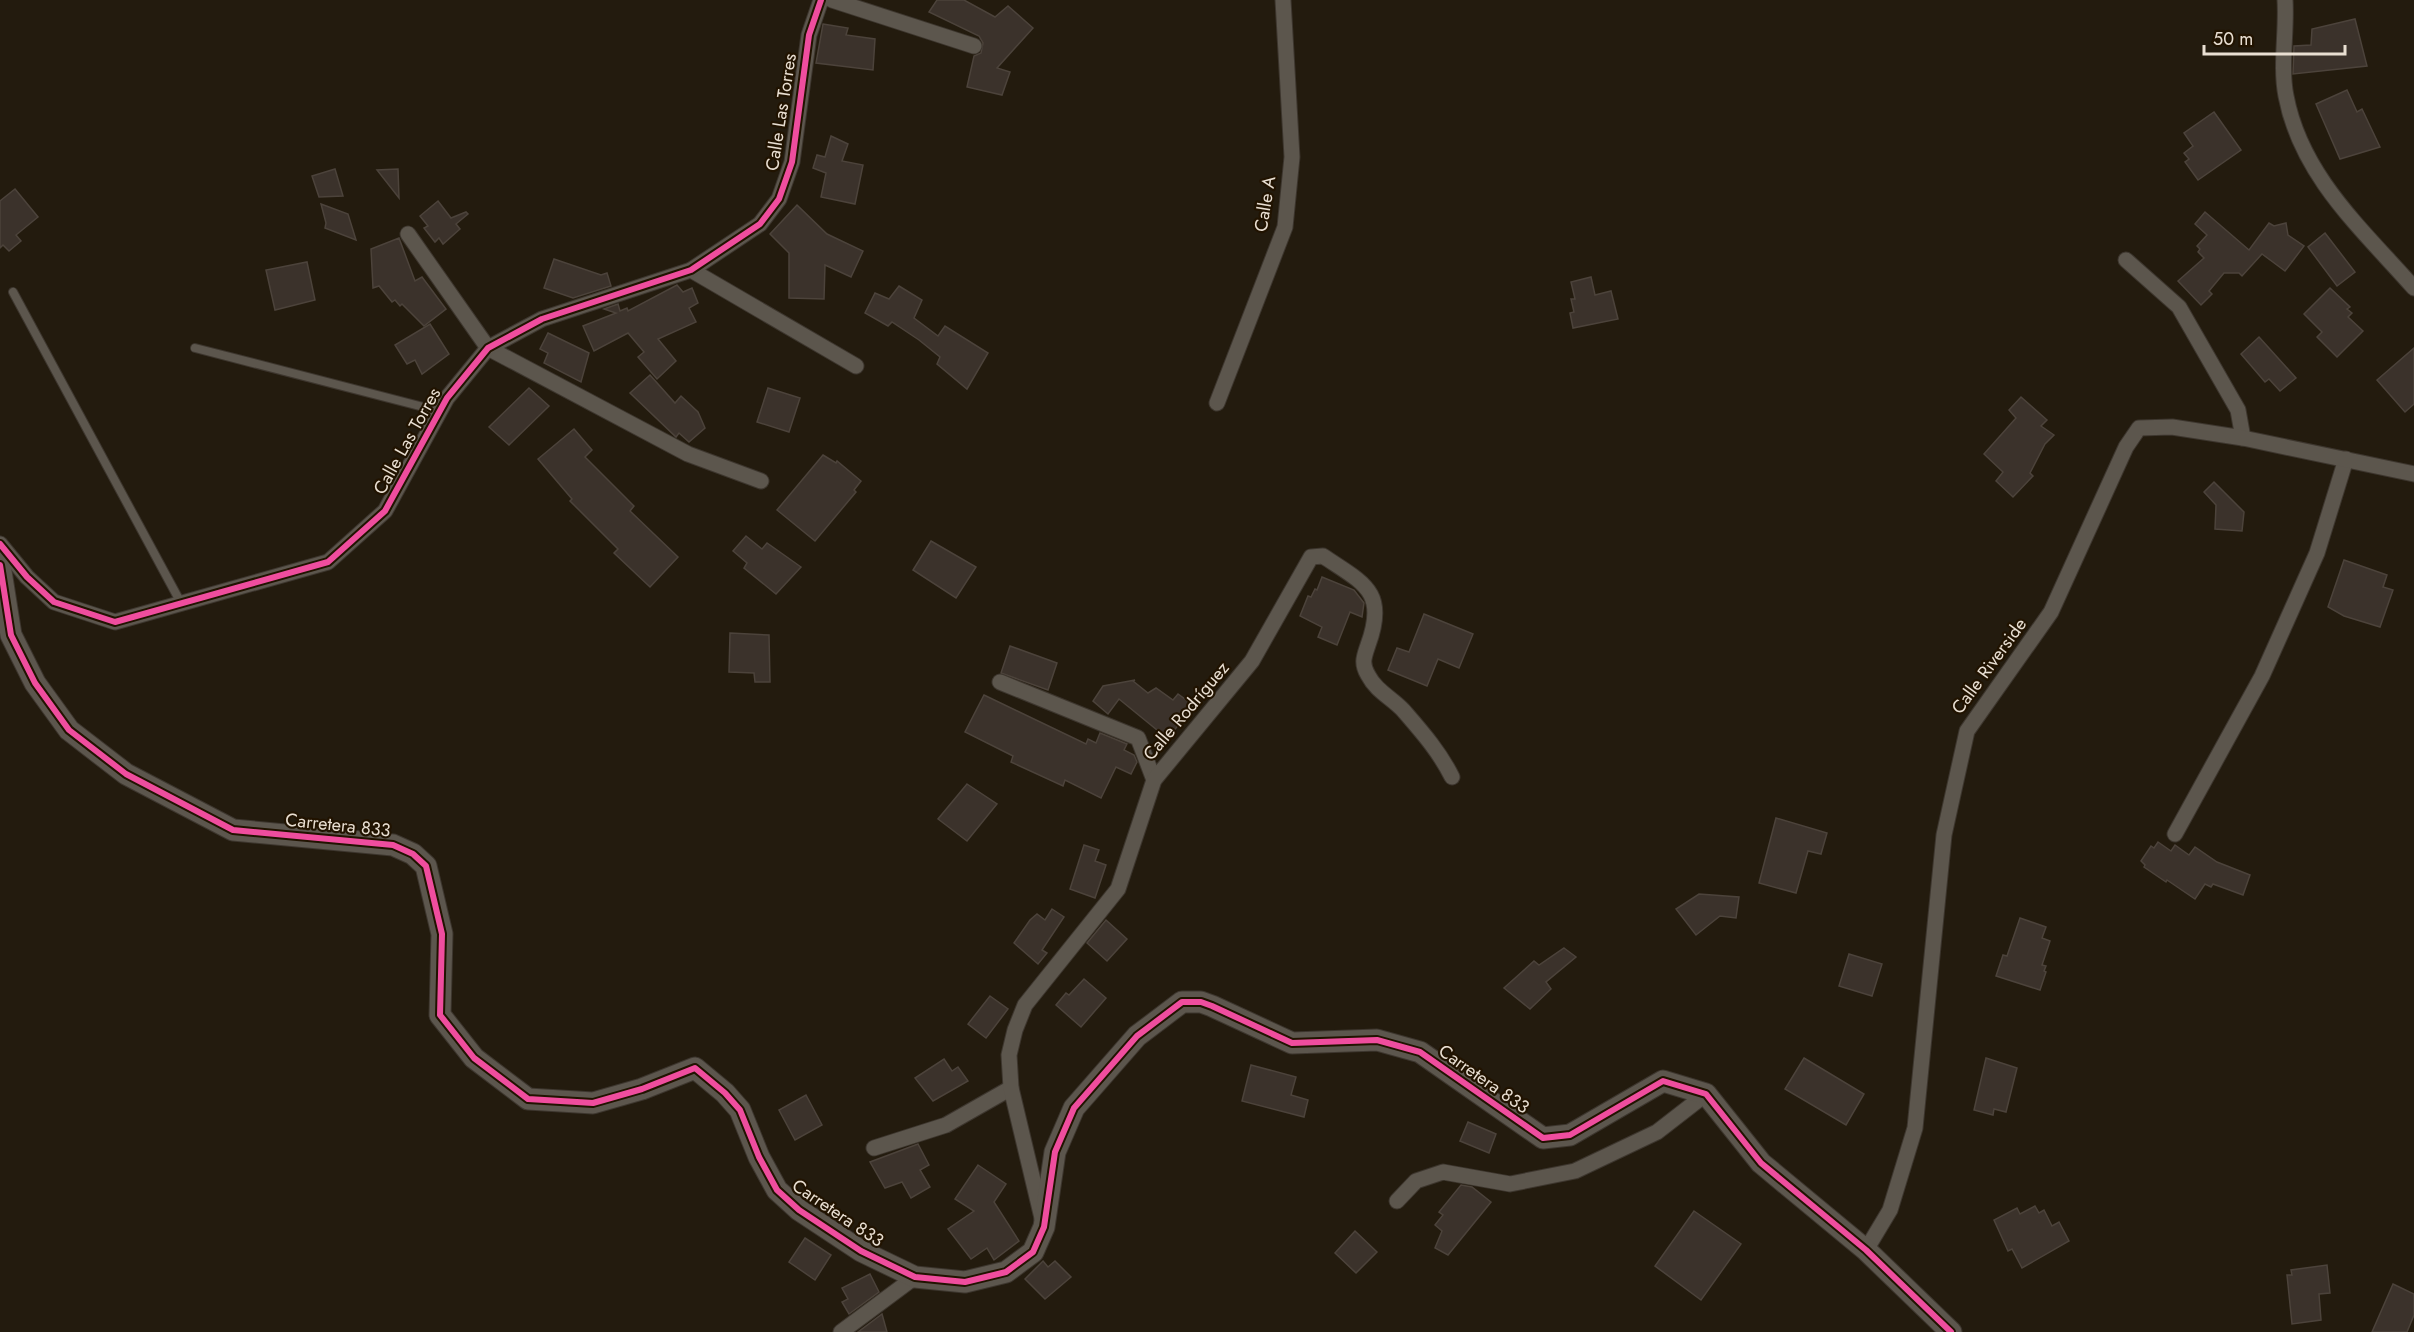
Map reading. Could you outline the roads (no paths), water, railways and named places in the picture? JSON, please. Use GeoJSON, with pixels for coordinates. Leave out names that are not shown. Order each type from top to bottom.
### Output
{"type":"FeatureCollection","features":[{"type":"Feature","properties":{"kind":"street","name":"Calle Las Torres"},"geometry":{"type":"LineString","coordinates":[[0,544],[27,577],[54,602],[115,622],[328,562],[385,511],[447,398],[488,348],[542,319],[692,270],[760,224],[779,199],[792,162],[809,35],[821,0]]}},
{"type":"Feature","properties":{"kind":"street"},"geometry":{"type":"LineString","coordinates":[[832,0],[974,46]]}},
{"type":"Feature","properties":{"kind":"street","name":"Calle A"},"geometry":{"type":"LineString","coordinates":[[1217,403],[1285,227],[1292,157],[1283,0]]}},
{"type":"Feature","properties":{"kind":"street"},"geometry":{"type":"LineString","coordinates":[[2285,0],[2285,94],[2294,128],[2327,190],[2414,288]]}},
{"type":"Feature","properties":{"kind":"street"},"geometry":{"type":"LineString","coordinates":[[408,234],[488,348],[688,454],[761,481]]}},
{"type":"Feature","properties":{"kind":"street"},"geometry":{"type":"LineString","coordinates":[[2126,260],[2179,307],[2238,410],[2243,438]]}},
{"type":"Feature","properties":{"kind":"street"},"geometry":{"type":"LineString","coordinates":[[692,270],[856,366]]}},
{"type":"Feature","properties":{"kind":"street","name":"Calle Riverside"},"geometry":{"type":"LineString","coordinates":[[1866,1250],[1890,1210],[1915,1128],[1944,836],[1967,731],[2051,612],[2126,447],[2139,428],[2172,427],[2243,438],[2414,474]]}},
{"type":"Feature","properties":{"kind":"street"},"geometry":{"type":"LineString","coordinates":[[2175,834],[2262,676],[2317,554],[2346,459]]}},
{"type":"Feature","properties":{"kind":"street","name":"Calle Rodríguez"},"geometry":{"type":"LineString","coordinates":[[1044,1227],[1011,1088],[1009,1055],[1025,1005],[1118,889],[1154,780],[1252,662],[1311,557],[1323,556],[1360,581],[1371,595],[1378,611],[1362,661],[1367,674],[1376,687],[1424,732],[1441,755],[1452,777]]}},
{"type":"Feature","properties":{"kind":"street","name":"Carretera 833"},"geometry":{"type":"LineString","coordinates":[[0,565],[11,635],[35,683],[69,730],[126,774],[233,830],[393,845],[413,854],[426,866],[442,934],[440,1015],[474,1058],[528,1099],[566,1102],[592,1103],[642,1089],[695,1068],[725,1092],[740,1110],[759,1157],[777,1190],[799,1210],[861,1251],[915,1277],[965,1282],[1006,1272],[1033,1252],[1044,1227],[1055,1152],[1074,1108],[1137,1036],[1182,1002],[1201,1002],[1212,1006],[1292,1043],[1377,1040],[1420,1052],[1543,1138],[1570,1135],[1663,1081],[1706,1094]]}},
{"type":"Feature","properties":{"kind":"street"},"geometry":{"type":"LineString","coordinates":[[1000,682],[1138,738],[1154,780]]}},
{"type":"Feature","properties":{"kind":"street"},"geometry":{"type":"LineString","coordinates":[[874,1148],[946,1125],[1011,1088]]}},
{"type":"Feature","properties":{"kind":"street"},"geometry":{"type":"LineString","coordinates":[[1397,1201],[1416,1181],[1443,1172],[1510,1184],[1575,1171],[1657,1132],[1706,1094],[1761,1163],[1866,1250],[1951,1332]]}},
{"type":"Feature","properties":{"kind":"street"},"geometry":{"type":"LineString","coordinates":[[841,1332],[915,1277]]}},
{"type":"Feature","properties":{"kind":"lane"},"geometry":{"type":"LineString","coordinates":[[13,292],[181,603]]}},
{"type":"Feature","properties":{"kind":"lane"},"geometry":{"type":"LineString","coordinates":[[195,348],[439,411]]}}]}
